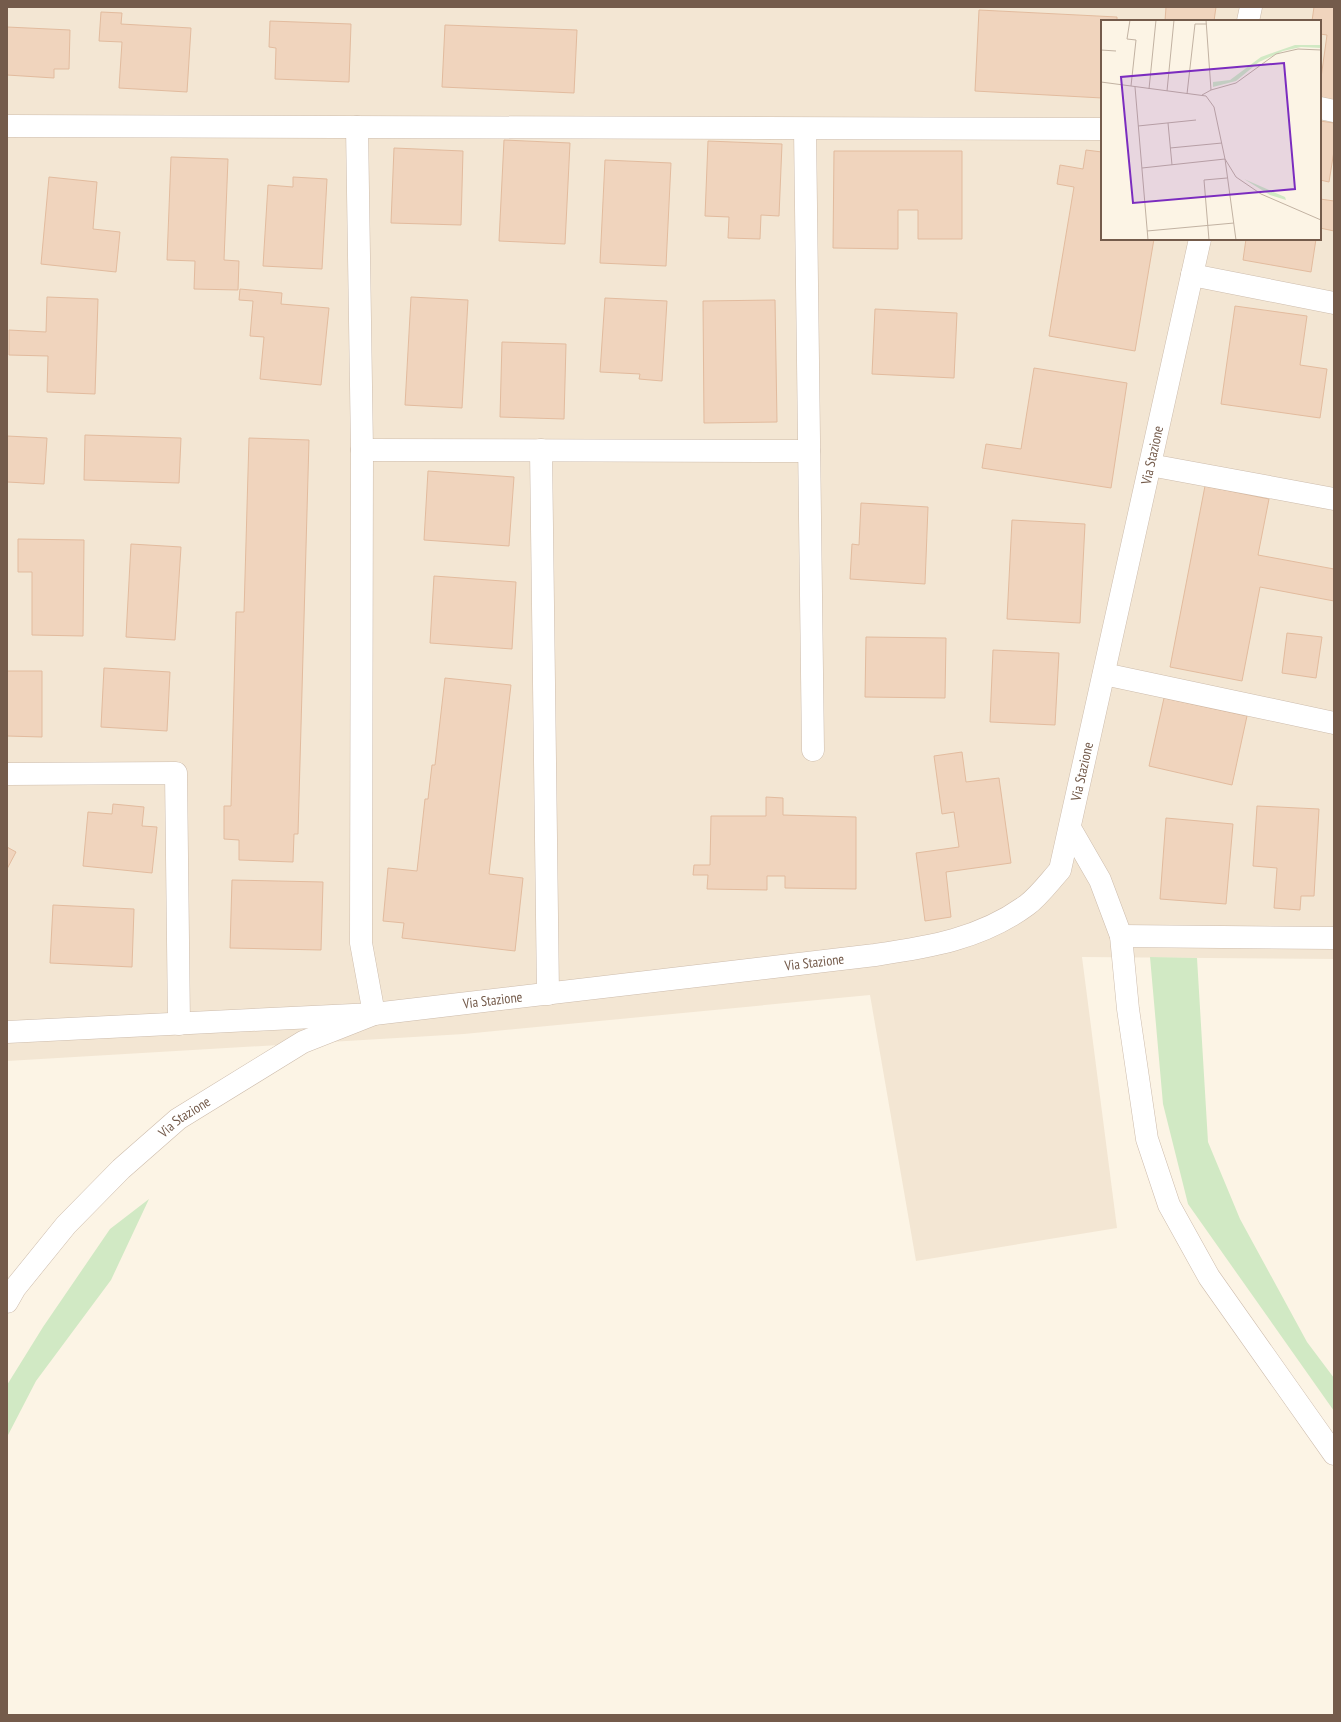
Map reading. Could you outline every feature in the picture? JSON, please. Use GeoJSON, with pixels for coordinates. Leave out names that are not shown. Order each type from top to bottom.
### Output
{"type":"FeatureCollection","features":[{"type":"Feature","properties":{"kind":"street"},"geometry":{"type":"LineString","coordinates":[[1248,20],[1251,7]]}},
{"type":"Feature","properties":{"kind":"street"},"geometry":{"type":"LineString","coordinates":[[1321,108],[1334,111]]}},
{"type":"Feature","properties":{"kind":"street"},"geometry":{"type":"LineString","coordinates":[[7,126],[1101,129]]}},
{"type":"Feature","properties":{"kind":"street"},"geometry":{"type":"LineString","coordinates":[[7,1032],[374,1014],[361,943],[362,450],[357,127]]}},
{"type":"Feature","properties":{"kind":"street"},"geometry":{"type":"LineString","coordinates":[[805,128],[813,750]]}},
{"type":"Feature","properties":{"kind":"street","name":"Via Stazione"},"geometry":{"type":"LineString","coordinates":[[7,1302],[66,1225],[121,1169],[178,1119],[303,1042],[374,1014],[875,955],[936,946],[987,930],[1027,905],[1060,870],[1200,240]]}},
{"type":"Feature","properties":{"kind":"street"},"geometry":{"type":"LineString","coordinates":[[1192,275],[1334,303]]}},
{"type":"Feature","properties":{"kind":"street"},"geometry":{"type":"LineString","coordinates":[[362,450],[809,451]]}},
{"type":"Feature","properties":{"kind":"street"},"geometry":{"type":"LineString","coordinates":[[541,450],[548,994]]}},
{"type":"Feature","properties":{"kind":"street"},"geometry":{"type":"LineString","coordinates":[[1150,465],[1334,499]]}},
{"type":"Feature","properties":{"kind":"street"},"geometry":{"type":"LineString","coordinates":[[1104,674],[1334,723]]}},
{"type":"Feature","properties":{"kind":"street"},"geometry":{"type":"LineString","coordinates":[[7,774],[176,773],[179,1024]]}},
{"type":"Feature","properties":{"kind":"street"},"geometry":{"type":"LineString","coordinates":[[1070,828],[1100,880],[1121,936],[1128,1008],[1147,1139],[1169,1205],[1209,1277],[1334,1454]]}},
{"type":"Feature","properties":{"kind":"street"},"geometry":{"type":"LineString","coordinates":[[1121,936],[1334,938]]}},
{"type":"Feature","properties":{"kind":"shaded area"},"geometry":{"type":"Polygon","coordinates":[[[7,7],[1334,7],[1334,959],[1082,957],[1117,1228],[916,1261],[870,995],[464,1034],[7,1061],[7,7]]]}},
{"type":"Feature","properties":{"kind":"green space"},"geometry":{"type":"Polygon","coordinates":[[[1150,957],[1197,958],[1208,1142],[1240,1219],[1307,1342],[1334,1378],[1334,1411],[1188,1204],[1163,1104],[1150,957]]]}},
{"type":"Feature","properties":{"kind":"green space"},"geometry":{"type":"Polygon","coordinates":[[[149,1199],[111,1280],[36,1381],[7,1437],[7,1385],[43,1327],[110,1229],[149,1199]]]}},
{"type":"Feature","properties":{"kind":"building"},"geometry":{"type":"Polygon","coordinates":[[[1166,7],[1216,7],[1214,20],[1165,20],[1166,7]]]}},
{"type":"Feature","properties":{"kind":"building"},"geometry":{"type":"Polygon","coordinates":[[[1314,7],[1334,7],[1334,107],[1321,105],[1321,78],[1327,35],[1321,34],[1321,20],[1312,20],[1314,7]]]}},
{"type":"Feature","properties":{"kind":"building"},"geometry":{"type":"Polygon","coordinates":[[[979,10],[1117,17],[1117,20],[1101,20],[1101,98],[975,91],[979,10]]]}},
{"type":"Feature","properties":{"kind":"building"},"geometry":{"type":"Polygon","coordinates":[[[101,12],[122,13],[121,24],[191,28],[187,92],[119,88],[122,42],[99,41],[101,12]]]}},
{"type":"Feature","properties":{"kind":"building"},"geometry":{"type":"Polygon","coordinates":[[[270,21],[351,24],[349,82],[275,79],[276,48],[269,47],[270,21]]]}},
{"type":"Feature","properties":{"kind":"building"},"geometry":{"type":"Polygon","coordinates":[[[445,25],[577,30],[574,93],[442,87],[445,25]]]}},
{"type":"Feature","properties":{"kind":"building"},"geometry":{"type":"Polygon","coordinates":[[[7,27],[70,30],[69,69],[54,69],[54,78],[7,75],[7,27]]]}},
{"type":"Feature","properties":{"kind":"building"},"geometry":{"type":"Polygon","coordinates":[[[1321,121],[1334,123],[1334,151],[1329,182],[1321,180],[1321,121]]]}},
{"type":"Feature","properties":{"kind":"building"},"geometry":{"type":"Polygon","coordinates":[[[504,140],[570,143],[565,244],[499,241],[504,140]]]}},
{"type":"Feature","properties":{"kind":"building"},"geometry":{"type":"Polygon","coordinates":[[[708,141],[782,144],[779,216],[761,215],[760,239],[728,238],[729,217],[705,216],[708,141]]]}},
{"type":"Feature","properties":{"kind":"building"},"geometry":{"type":"Polygon","coordinates":[[[394,148],[463,151],[461,225],[391,223],[394,148]]]}},
{"type":"Feature","properties":{"kind":"building"},"geometry":{"type":"Polygon","coordinates":[[[1086,150],[1101,152],[1101,240],[1154,240],[1135,351],[1049,336],[1074,187],[1057,184],[1060,165],[1083,169],[1086,150]]]}},
{"type":"Feature","properties":{"kind":"building"},"geometry":{"type":"Polygon","coordinates":[[[834,151],[962,151],[962,239],[918,239],[918,210],[898,210],[898,249],[833,248],[834,151]]]}},
{"type":"Feature","properties":{"kind":"building"},"geometry":{"type":"Polygon","coordinates":[[[171,157],[228,159],[224,260],[239,261],[238,290],[194,289],[195,261],[167,260],[171,157]]]}},
{"type":"Feature","properties":{"kind":"building"},"geometry":{"type":"Polygon","coordinates":[[[605,160],[671,163],[666,266],[600,263],[605,160]]]}},
{"type":"Feature","properties":{"kind":"building"},"geometry":{"type":"Polygon","coordinates":[[[49,177],[97,182],[93,229],[120,232],[116,272],[41,264],[49,177]]]}},
{"type":"Feature","properties":{"kind":"building"},"geometry":{"type":"Polygon","coordinates":[[[293,177],[327,179],[322,269],[263,266],[268,185],[293,187],[293,177]]]}},
{"type":"Feature","properties":{"kind":"building"},"geometry":{"type":"Polygon","coordinates":[[[1321,199],[1334,201],[1334,231],[1321,228],[1321,199]]]}},
{"type":"Feature","properties":{"kind":"building"},"geometry":{"type":"Polygon","coordinates":[[[1246,240],[1316,240],[1311,272],[1243,260],[1246,240]]]}},
{"type":"Feature","properties":{"kind":"building"},"geometry":{"type":"Polygon","coordinates":[[[240,289],[282,293],[281,304],[329,308],[321,385],[260,379],[264,337],[250,336],[253,301],[239,300],[240,289]]]}},
{"type":"Feature","properties":{"kind":"building"},"geometry":{"type":"Polygon","coordinates":[[[47,297],[98,299],[95,394],[47,392],[48,356],[9,355],[9,330],[46,332],[47,297]]]}},
{"type":"Feature","properties":{"kind":"building"},"geometry":{"type":"Polygon","coordinates":[[[411,297],[468,300],[462,408],[405,405],[411,297]]]}},
{"type":"Feature","properties":{"kind":"building"},"geometry":{"type":"Polygon","coordinates":[[[605,298],[667,301],[662,381],[639,379],[640,374],[600,372],[605,298]]]}},
{"type":"Feature","properties":{"kind":"building"},"geometry":{"type":"Polygon","coordinates":[[[775,300],[777,422],[704,423],[703,301],[775,300]]]}},
{"type":"Feature","properties":{"kind":"building"},"geometry":{"type":"Polygon","coordinates":[[[1235,306],[1307,316],[1300,365],[1327,369],[1320,418],[1221,404],[1235,306]]]}},
{"type":"Feature","properties":{"kind":"building"},"geometry":{"type":"Polygon","coordinates":[[[875,309],[957,313],[954,378],[872,374],[875,309]]]}},
{"type":"Feature","properties":{"kind":"building"},"geometry":{"type":"Polygon","coordinates":[[[502,342],[566,344],[564,419],[500,417],[502,342]]]}},
{"type":"Feature","properties":{"kind":"building"},"geometry":{"type":"Polygon","coordinates":[[[1034,368],[1127,383],[1111,488],[982,468],[986,444],[1021,449],[1034,368]]]}},
{"type":"Feature","properties":{"kind":"building"},"geometry":{"type":"Polygon","coordinates":[[[85,435],[181,438],[179,483],[84,480],[85,435]]]}},
{"type":"Feature","properties":{"kind":"building"},"geometry":{"type":"Polygon","coordinates":[[[7,436],[47,438],[44,484],[7,482],[7,436]]]}},
{"type":"Feature","properties":{"kind":"building"},"geometry":{"type":"Polygon","coordinates":[[[249,438],[309,440],[298,834],[294,834],[293,862],[239,860],[239,840],[224,839],[224,806],[231,806],[236,612],[244,612],[249,438]]]}},
{"type":"Feature","properties":{"kind":"building"},"geometry":{"type":"Polygon","coordinates":[[[428,471],[514,477],[509,546],[424,540],[428,471]]]}},
{"type":"Feature","properties":{"kind":"building"},"geometry":{"type":"Polygon","coordinates":[[[1205,486],[1269,499],[1258,555],[1334,569],[1334,601],[1260,587],[1242,681],[1170,667],[1205,486]]]}},
{"type":"Feature","properties":{"kind":"building"},"geometry":{"type":"Polygon","coordinates":[[[861,503],[928,507],[925,584],[850,579],[852,544],[859,545],[861,503]]]}},
{"type":"Feature","properties":{"kind":"building"},"geometry":{"type":"Polygon","coordinates":[[[1012,520],[1085,524],[1080,623],[1007,619],[1012,520]]]}},
{"type":"Feature","properties":{"kind":"building"},"geometry":{"type":"Polygon","coordinates":[[[18,539],[84,540],[83,636],[32,635],[32,572],[18,572],[18,539]]]}},
{"type":"Feature","properties":{"kind":"building"},"geometry":{"type":"Polygon","coordinates":[[[131,544],[181,547],[175,640],[126,637],[131,544]]]}},
{"type":"Feature","properties":{"kind":"building"},"geometry":{"type":"Polygon","coordinates":[[[434,576],[516,582],[512,649],[430,643],[434,576]]]}},
{"type":"Feature","properties":{"kind":"building"},"geometry":{"type":"Polygon","coordinates":[[[1287,633],[1322,637],[1316,678],[1282,673],[1287,633]]]}},
{"type":"Feature","properties":{"kind":"building"},"geometry":{"type":"Polygon","coordinates":[[[866,637],[946,638],[945,698],[865,697],[866,637]]]}},
{"type":"Feature","properties":{"kind":"building"},"geometry":{"type":"Polygon","coordinates":[[[993,650],[1059,653],[1055,725],[990,722],[993,650]]]}},
{"type":"Feature","properties":{"kind":"building"},"geometry":{"type":"Polygon","coordinates":[[[104,668],[170,672],[167,731],[101,727],[104,668]]]}},
{"type":"Feature","properties":{"kind":"building"},"geometry":{"type":"Polygon","coordinates":[[[7,671],[42,671],[42,737],[7,736],[7,671]]]}},
{"type":"Feature","properties":{"kind":"building"},"geometry":{"type":"Polygon","coordinates":[[[445,678],[511,685],[489,874],[523,878],[515,951],[402,938],[404,923],[383,921],[388,868],[417,871],[425,799],[428,799],[432,765],[435,765],[445,678]]]}},
{"type":"Feature","properties":{"kind":"building"},"geometry":{"type":"Polygon","coordinates":[[[1164,698],[1247,716],[1232,785],[1149,766],[1164,698]]]}},
{"type":"Feature","properties":{"kind":"building"},"geometry":{"type":"Polygon","coordinates":[[[962,752],[966,782],[999,778],[1011,863],[946,872],[951,917],[925,921],[916,853],[959,847],[954,812],[942,814],[934,756],[962,752]]]}},
{"type":"Feature","properties":{"kind":"building"},"geometry":{"type":"Polygon","coordinates":[[[766,797],[783,798],[783,815],[856,817],[856,889],[785,888],[785,876],[767,876],[767,890],[707,889],[708,875],[693,875],[694,865],[710,865],[711,816],[766,816],[766,797]]]}},
{"type":"Feature","properties":{"kind":"building"},"geometry":{"type":"Polygon","coordinates":[[[113,804],[144,807],[142,826],[157,827],[152,873],[83,866],[88,812],[112,814],[113,804]]]}},
{"type":"Feature","properties":{"kind":"building"},"geometry":{"type":"Polygon","coordinates":[[[1257,806],[1319,809],[1314,896],[1301,896],[1300,910],[1274,908],[1277,868],[1253,866],[1257,806]]]}},
{"type":"Feature","properties":{"kind":"building"},"geometry":{"type":"Polygon","coordinates":[[[1166,818],[1233,824],[1226,904],[1160,899],[1166,818]]]}},
{"type":"Feature","properties":{"kind":"building"},"geometry":{"type":"Polygon","coordinates":[[[7,847],[16,852],[7,869],[7,847]]]}},
{"type":"Feature","properties":{"kind":"building"},"geometry":{"type":"Polygon","coordinates":[[[232,880],[323,882],[321,950],[230,948],[232,880]]]}},
{"type":"Feature","properties":{"kind":"building"},"geometry":{"type":"Polygon","coordinates":[[[53,905],[134,909],[132,967],[50,963],[53,905]]]}}]}
